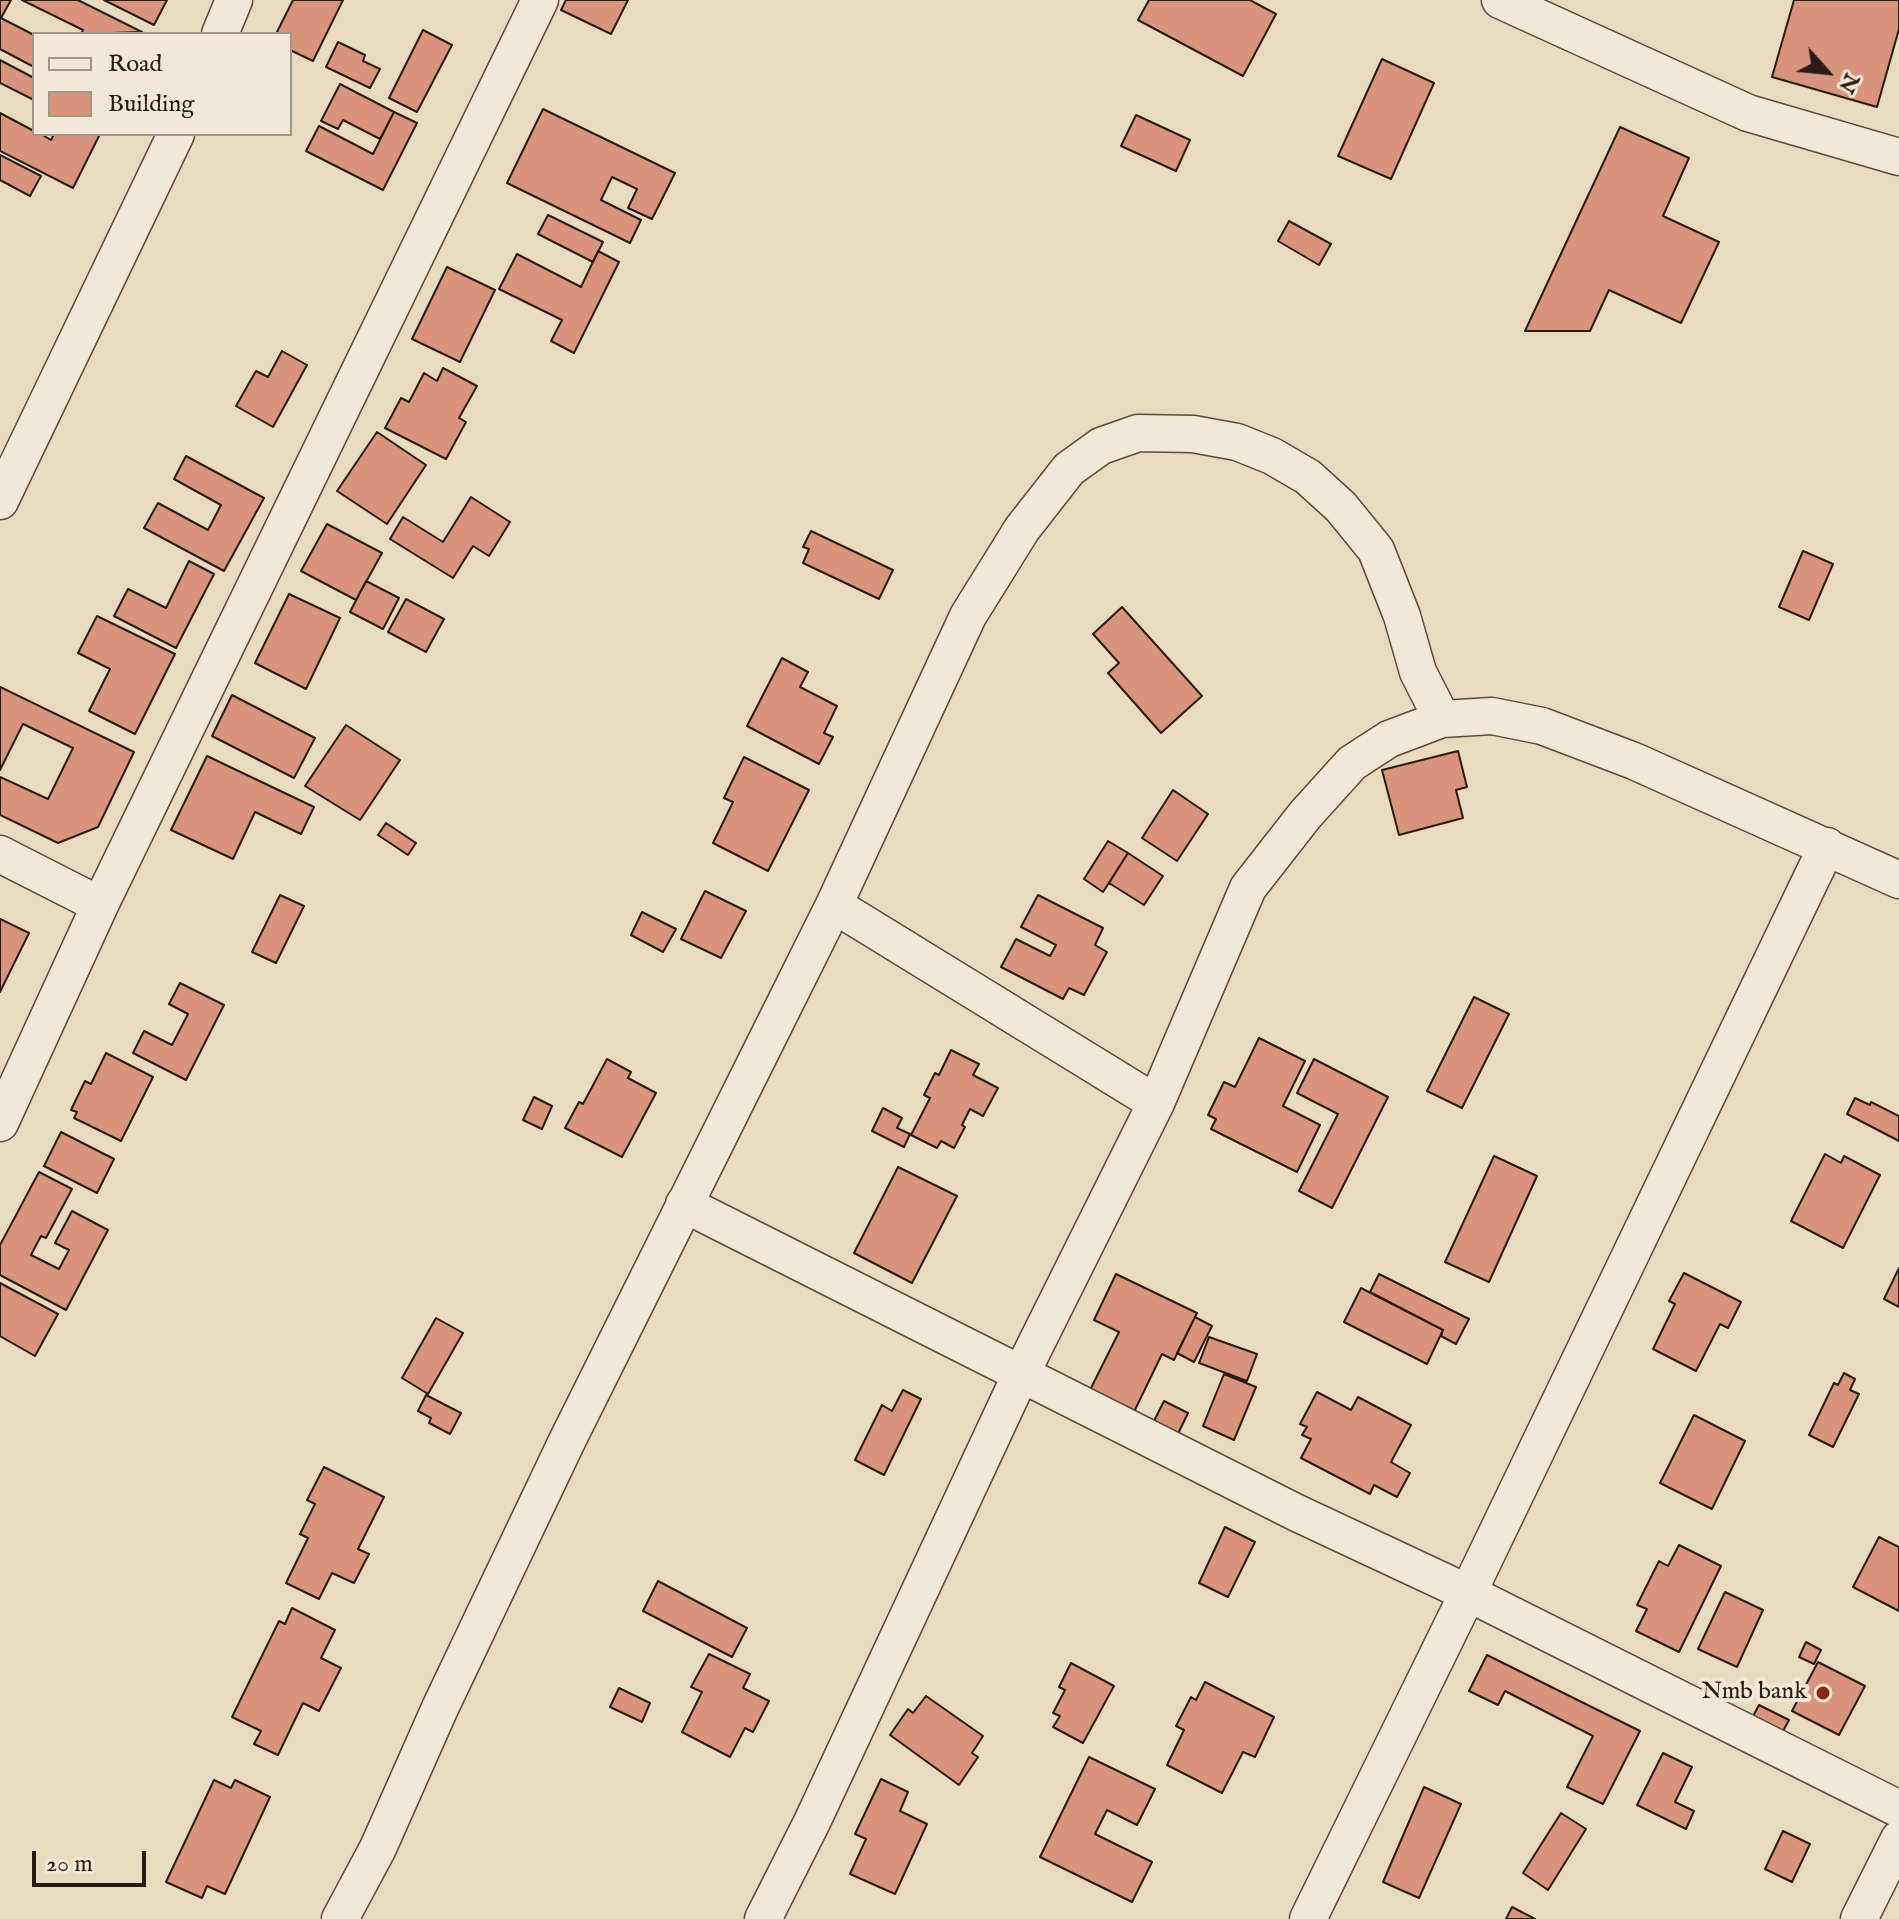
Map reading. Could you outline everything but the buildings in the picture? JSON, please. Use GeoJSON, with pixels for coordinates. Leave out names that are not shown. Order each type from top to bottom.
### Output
{"type":"FeatureCollection","features":[{"type":"Feature","properties":{"kind":"street"},"geometry":{"type":"LineString","coordinates":[[221,32],[234,0]]}},
{"type":"Feature","properties":{"kind":"street"},"geometry":{"type":"LineString","coordinates":[[0,1123],[100,905],[540,0]]}},
{"type":"Feature","properties":{"kind":"street"},"geometry":{"type":"LineString","coordinates":[[1500,0],[1748,113],[1899,157]]}},
{"type":"Feature","properties":{"kind":"street"},"geometry":{"type":"LineString","coordinates":[[0,501],[175,136]]}},
{"type":"Feature","properties":{"kind":"street"},"geometry":{"type":"LineString","coordinates":[[340,1919],[378,1848],[447,1694],[684,1204],[834,905],[968,616],[1022,529],[1069,469],[1101,446],[1138,433],[1193,434],[1237,442],[1272,456],[1308,477],[1341,507],[1376,550],[1402,616],[1418,672],[1442,719]]}},
{"type":"Feature","properties":{"kind":"street"},"geometry":{"type":"LineString","coordinates":[[763,1919],[812,1822],[1021,1374],[1156,1103],[1248,888],[1305,815],[1352,763],[1389,739],[1442,719],[1492,716],[1542,726],[1634,761],[1899,880]]}},
{"type":"Feature","properties":{"kind":"street"},"geometry":{"type":"LineString","coordinates":[[1308,1919],[1827,846]]}},
{"type":"Feature","properties":{"kind":"street"},"geometry":{"type":"LineString","coordinates":[[0,854],[100,905]]}},
{"type":"Feature","properties":{"kind":"street"},"geometry":{"type":"LineString","coordinates":[[834,905],[1156,1103]]}},
{"type":"Feature","properties":{"kind":"street"},"geometry":{"type":"LineString","coordinates":[[684,1204],[1297,1513],[1468,1593],[1899,1809]]}},
{"type":"Feature","properties":{"kind":"street"},"geometry":{"type":"LineString","coordinates":[[1859,1919],[1899,1839]]}},
{"type":"Feature","properties":{"kind":"place","name":"Nmb bank"},"geometry":{"type":"Point","coordinates":[1823,1693]}}]}
